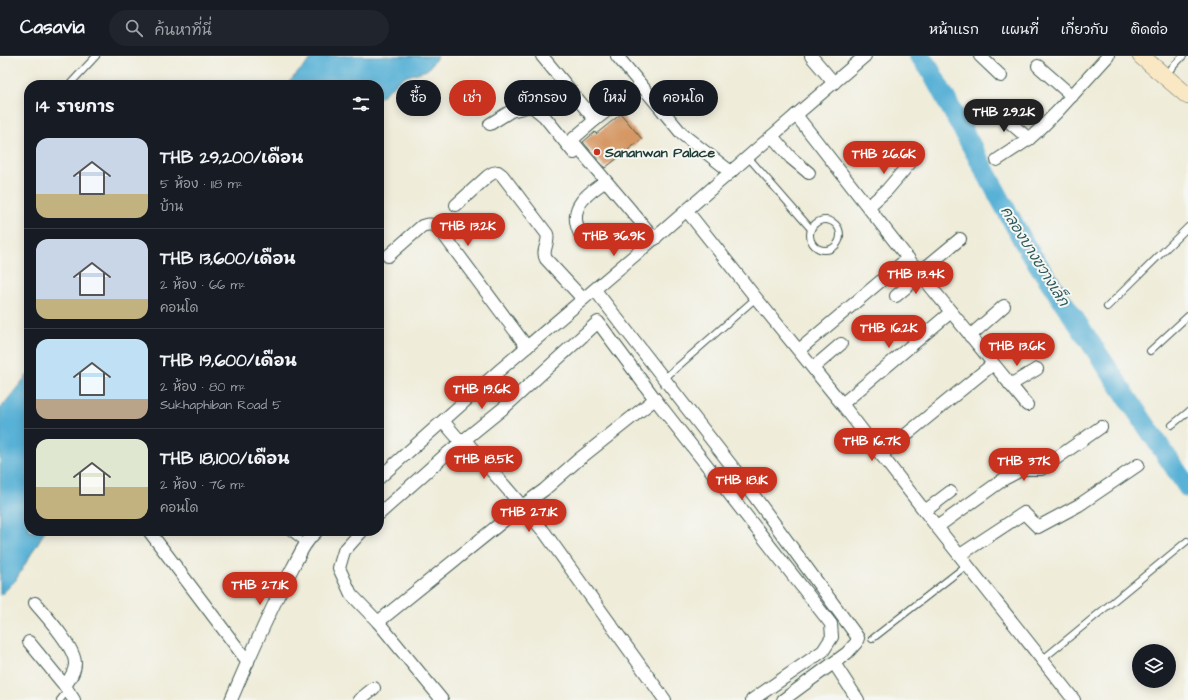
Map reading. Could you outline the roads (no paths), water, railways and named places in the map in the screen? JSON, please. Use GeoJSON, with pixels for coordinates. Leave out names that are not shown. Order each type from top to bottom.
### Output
{"type":"FeatureCollection","features":[{"type":"Feature","properties":{"kind":"street"},"geometry":{"type":"LineString","coordinates":[[542,56],[595,120]]}},
{"type":"Feature","properties":{"kind":"street"},"geometry":{"type":"LineString","coordinates":[[617,56],[682,134],[731,172]]}},
{"type":"Feature","properties":{"kind":"street"},"geometry":{"type":"LineString","coordinates":[[811,56],[834,83]]}},
{"type":"Feature","properties":{"kind":"street"},"geometry":{"type":"LineString","coordinates":[[384,473],[527,347],[651,242],[865,56]]}},
{"type":"Feature","properties":{"kind":"street"},"geometry":{"type":"LineString","coordinates":[[980,56],[1001,76]]}},
{"type":"Feature","properties":{"kind":"street"},"geometry":{"type":"LineString","coordinates":[[997,160],[1029,139],[1057,112],[1108,56]]}},
{"type":"Feature","properties":{"kind":"street"},"geometry":{"type":"LineString","coordinates":[[1141,56],[1188,96]]}},
{"type":"Feature","properties":{"kind":"street"},"geometry":{"type":"LineString","coordinates":[[1038,66],[1072,96]]}},
{"type":"Feature","properties":{"kind":"street"},"geometry":{"type":"LineString","coordinates":[[490,124],[511,111],[533,107],[548,121],[600,185],[651,242]]}},
{"type":"Feature","properties":{"kind":"street"},"geometry":{"type":"LineString","coordinates":[[994,109],[1029,139]]}},
{"type":"Feature","properties":{"kind":"street"},"geometry":{"type":"LineString","coordinates":[[796,115],[920,274],[1027,405]]}},
{"type":"Feature","properties":{"kind":"street"},"geometry":{"type":"LineString","coordinates":[[600,116],[573,140],[651,242]]}},
{"type":"Feature","properties":{"kind":"street"},"geometry":{"type":"LineString","coordinates":[[772,136],[791,158],[809,173]]}},
{"type":"Feature","properties":{"kind":"street"},"geometry":{"type":"LineString","coordinates":[[868,207],[887,190],[915,157]]}},
{"type":"Feature","properties":{"kind":"street"},"geometry":{"type":"LineString","coordinates":[[456,205],[488,176],[498,172],[502,175],[548,234],[549,239],[544,250],[546,259],[583,299]]}},
{"type":"Feature","properties":{"kind":"street"},"geometry":{"type":"LineString","coordinates":[[580,234],[576,226],[575,215],[578,206],[588,193],[600,185]]}},
{"type":"Feature","properties":{"kind":"street"},"geometry":{"type":"LineString","coordinates":[[687,210],[756,298],[814,368],[1074,700]]}},
{"type":"Feature","properties":{"kind":"street"},"geometry":{"type":"LineString","coordinates":[[388,256],[422,226],[426,224],[434,225],[443,234],[527,347]]}},
{"type":"Feature","properties":{"kind":"street"},"geometry":{"type":"LineString","coordinates":[[896,296],[960,239]]}},
{"type":"Feature","properties":{"kind":"street"},"geometry":{"type":"LineString","coordinates":[[799,350],[908,258]]}},
{"type":"Feature","properties":{"kind":"street"},"geometry":{"type":"LineString","coordinates":[[595,290],[738,474],[786,542],[858,638],[856,643],[847,653],[783,700]]}},
{"type":"Feature","properties":{"kind":"street"},"geometry":{"type":"LineString","coordinates":[[970,336],[1004,306]]}},
{"type":"Feature","properties":{"kind":"street"},"geometry":{"type":"LineString","coordinates":[[842,404],[951,312]]}},
{"type":"Feature","properties":{"kind":"street"},"geometry":{"type":"LineString","coordinates":[[384,510],[506,406],[598,322],[831,624],[832,637],[823,651],[752,700]]}},
{"type":"Feature","properties":{"kind":"street"},"geometry":{"type":"LineString","coordinates":[[814,368],[841,344]]}},
{"type":"Feature","properties":{"kind":"street"},"geometry":{"type":"LineString","coordinates":[[881,455],[993,364]]}},
{"type":"Feature","properties":{"kind":"street"},"geometry":{"type":"LineString","coordinates":[[1010,385],[1037,369]]}},
{"type":"Feature","properties":{"kind":"street"},"geometry":{"type":"LineString","coordinates":[[378,622],[544,490],[578,460],[656,399]]}},
{"type":"Feature","properties":{"kind":"street"},"geometry":{"type":"LineString","coordinates":[[443,420],[522,506],[550,539],[665,700]]}},
{"type":"Feature","properties":{"kind":"street"},"geometry":{"type":"LineString","coordinates":[[937,527],[1004,479],[1022,469],[1041,469],[1101,427]]}},
{"type":"Feature","properties":{"kind":"street"},"geometry":{"type":"LineString","coordinates":[[960,555],[1024,513],[1038,527],[1079,505],[1138,465]]}},
{"type":"Feature","properties":{"kind":"street"},"geometry":{"type":"LineString","coordinates":[[925,511],[950,492]]}},
{"type":"Feature","properties":{"kind":"street"},"geometry":{"type":"LineString","coordinates":[[153,536],[248,662]]}},
{"type":"Feature","properties":{"kind":"street"},"geometry":{"type":"LineString","coordinates":[[231,700],[281,589],[311,536]]}},
{"type":"Feature","properties":{"kind":"street"},"geometry":{"type":"LineString","coordinates":[[358,536],[344,551],[340,568],[351,594],[378,622],[442,700]]}},
{"type":"Feature","properties":{"kind":"street"},"geometry":{"type":"LineString","coordinates":[[35,602],[69,644],[76,663],[67,694]]}},
{"type":"Feature","properties":{"kind":"street"},"geometry":{"type":"LineString","coordinates":[[29,642],[67,694]]}},
{"type":"Feature","properties":{"kind":"street"},"geometry":{"type":"LineString","coordinates":[[834,663],[858,700]]}},
{"type":"Feature","properties":{"kind":"street"},"geometry":{"type":"LineString","coordinates":[[359,700],[374,688]]}},
{"type":"Feature","properties":{"kind":"lane"},"geometry":{"type":"LineString","coordinates":[[74,80],[96,56]]}},
{"type":"Feature","properties":{"kind":"lane"},"geometry":{"type":"LineString","coordinates":[[1164,76],[1183,56]]}},
{"type":"Feature","properties":{"kind":"lane"},"geometry":{"type":"LineString","coordinates":[[748,157],[811,229],[810,236],[816,248],[830,250],[836,247],[840,241],[841,234],[839,227],[834,222],[821,220],[815,223],[811,229]]}},
{"type":"Feature","properties":{"kind":"lane"},"geometry":{"type":"LineString","coordinates":[[1107,307],[1188,227]]}},
{"type":"Feature","properties":{"kind":"lane"},"geometry":{"type":"LineString","coordinates":[[666,377],[756,298]]}},
{"type":"Feature","properties":{"kind":"lane"},"geometry":{"type":"LineString","coordinates":[[1150,351],[1188,316]]}},
{"type":"Feature","properties":{"kind":"lane"},"geometry":{"type":"LineString","coordinates":[[1172,425],[1188,412]]}},
{"type":"Feature","properties":{"kind":"lane"},"geometry":{"type":"LineString","coordinates":[[296,536],[306,544]]}},
{"type":"Feature","properties":{"kind":"lane"},"geometry":{"type":"LineString","coordinates":[[1042,659],[1187,541]]}},
{"type":"Feature","properties":{"kind":"lane"},"geometry":{"type":"LineString","coordinates":[[872,639],[967,565]]}},
{"type":"Feature","properties":{"kind":"water"},"geometry":{"type":"Polygon","coordinates":[[[314,56],[438,56],[427,70],[404,77],[400,80],[396,80],[396,84],[384,94],[384,80],[291,80],[314,56]]]}},
{"type":"Feature","properties":{"kind":"water"},"geometry":{"type":"Polygon","coordinates":[[[24,379],[24,536],[42,536],[15,581],[0,596],[0,409],[24,379]]]}},
{"type":"Feature","properties":{"kind":"waterway","name":"คลองบางขวางเล็ก"},"geometry":{"type":"LineString","coordinates":[[919,56],[929,68],[1027,248],[1188,488]]}},
{"type":"Feature","properties":{"kind":"place","name":"Sananwan Palace"},"geometry":{"type":"Point","coordinates":[597,152]}}]}
